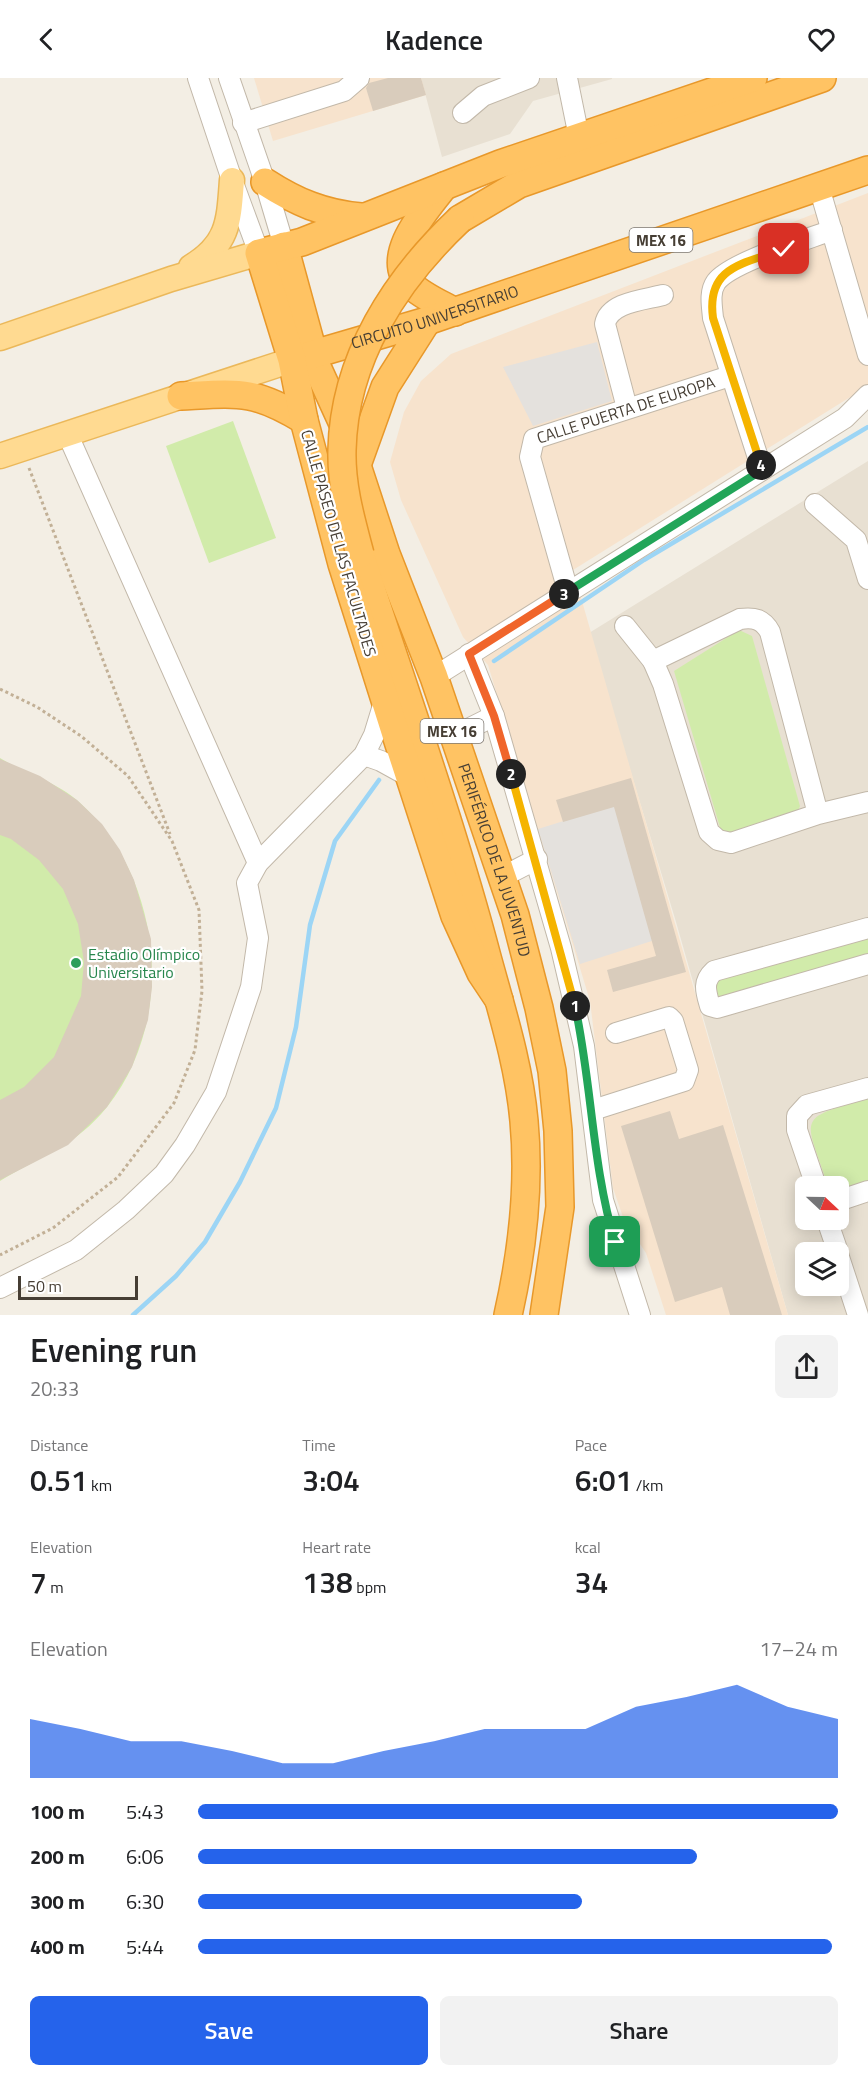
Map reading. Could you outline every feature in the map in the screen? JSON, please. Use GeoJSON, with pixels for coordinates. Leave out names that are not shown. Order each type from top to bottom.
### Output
{"type":"FeatureCollection","features":[{"type":"Feature","properties":{"kind":"highway"},"geometry":{"type":"LineString","coordinates":[[271,250],[579,137],[709,85],[753,78]]}},
{"type":"Feature","properties":{"kind":"highway"},"geometry":{"type":"LineString","coordinates":[[499,1000],[469,890],[360,554],[348,507],[342,451],[352,385],[366,346],[383,311],[411,269],[460,219],[519,184],[822,78]]}},
{"type":"Feature","properties":{"kind":"highway","name":"CIRCUITO UNIVERSITARIO"},"geometry":{"type":"LineString","coordinates":[[303,357],[455,312],[868,170]]}},
{"type":"Feature","properties":{"kind":"highway"},"geometry":{"type":"LineString","coordinates":[[455,312],[412,286],[405,278],[402,267],[408,235],[464,178]]}},
{"type":"Feature","properties":{"kind":"highway"},"geometry":{"type":"LineString","coordinates":[[265,182],[298,202],[334,214],[362,218]]}},
{"type":"Feature","properties":{"kind":"highway","name":"CALLE PASEO DE LAS FACULTADES"},"geometry":{"type":"LineString","coordinates":[[271,250],[303,357],[304,420],[318,478],[342,564],[385,699],[398,763],[455,916],[482,973],[499,1000]]}},
{"type":"Feature","properties":{"kind":"highway"},"geometry":{"type":"LineString","coordinates":[[318,478],[330,466],[340,462],[356,461],[386,387],[427,321]]}},
{"type":"Feature","properties":{"kind":"highway","name":"PERIFÉRICO DE LA JUVENTUD"},"geometry":{"type":"LineString","coordinates":[[303,357],[344,426],[386,554],[434,676],[515,915],[540,1008],[552,1071],[558,1131],[560,1207],[544,1315]]}},
{"type":"Feature","properties":{"kind":"highway"},"geometry":{"type":"LineString","coordinates":[[181,396],[237,393],[257,396],[273,401],[304,420]]}},
{"type":"Feature","properties":{"kind":"highway","name":"MEX 16"},"geometry":{"type":"LineString","coordinates":[[499,1000],[514,1051],[524,1122],[525,1182],[522,1238],[508,1315]]}},
{"type":"Feature","properties":{"kind":"main road"},"geometry":{"type":"LineString","coordinates":[[171,279],[211,253],[223,237],[229,220],[232,180]]}},
{"type":"Feature","properties":{"kind":"main road"},"geometry":{"type":"LineString","coordinates":[[0,338],[171,279],[271,250]]}},
{"type":"Feature","properties":{"kind":"main road","name":"CIRCUITO UNIVERSITARIO"},"geometry":{"type":"LineString","coordinates":[[11,452],[303,357]]}},
{"type":"Feature","properties":{"kind":"street","name":"CALLE PASEO DE LAS FACULTADES"},"geometry":{"type":"LineString","coordinates":[[198,78],[232,180],[271,250]]}},
{"type":"Feature","properties":{"kind":"street","name":"CALLE PASEO DE LAS FACULTADES"},"geometry":{"type":"LineString","coordinates":[[229,78],[265,182],[271,250]]}},
{"type":"Feature","properties":{"kind":"street"},"geometry":{"type":"LineString","coordinates":[[243,123],[344,92],[359,78]]}},
{"type":"Feature","properties":{"kind":"street"},"geometry":{"type":"LineString","coordinates":[[463,113],[483,96],[529,78]]}},
{"type":"Feature","properties":{"kind":"street"},"geometry":{"type":"LineString","coordinates":[[567,78],[579,137]]}},
{"type":"Feature","properties":{"kind":"street"},"geometry":{"type":"LineString","coordinates":[[819,187],[861,313],[868,355]]}},
{"type":"Feature","properties":{"kind":"street"},"geometry":{"type":"LineString","coordinates":[[762,470],[713,318],[712,292],[715,283],[736,267],[832,230]]}},
{"type":"Feature","properties":{"kind":"street"},"geometry":{"type":"LineString","coordinates":[[627,408],[605,324],[606,317],[619,307],[663,295]]}},
{"type":"Feature","properties":{"kind":"street","name":"CALLE PUERTA DE EUROPA"},"geometry":{"type":"LineString","coordinates":[[568,591],[530,457],[531,445],[539,436],[730,376]]}},
{"type":"Feature","properties":{"kind":"street"},"geometry":{"type":"LineString","coordinates":[[434,676],[845,418],[868,395]]}},
{"type":"Feature","properties":{"kind":"street"},"geometry":{"type":"LineString","coordinates":[[67,433],[258,863]]}},
{"type":"Feature","properties":{"kind":"street"},"geometry":{"type":"LineString","coordinates":[[815,504],[862,537],[868,579]]}},
{"type":"Feature","properties":{"kind":"street"},"geometry":{"type":"LineString","coordinates":[[653,661],[740,619],[751,618],[763,622],[770,632],[818,814]]}},
{"type":"Feature","properties":{"kind":"street"},"geometry":{"type":"LineString","coordinates":[[625,626],[653,661],[663,684],[709,832],[713,837],[731,843],[818,814],[868,802]]}},
{"type":"Feature","properties":{"kind":"street"},"geometry":{"type":"LineString","coordinates":[[469,654],[494,716],[537,859],[574,1002],[593,1110],[603,1200],[640,1315]]}},
{"type":"Feature","properties":{"kind":"street"},"geometry":{"type":"LineString","coordinates":[[0,1288],[76,1250],[126,1210],[164,1174],[185,1145],[216,1092],[251,987],[258,939],[247,883],[258,863],[364,755],[374,735],[385,699]]}},
{"type":"Feature","properties":{"kind":"street"},"geometry":{"type":"LineString","coordinates":[[454,736],[494,716]]}},
{"type":"Feature","properties":{"kind":"street"},"geometry":{"type":"LineString","coordinates":[[364,755],[398,763]]}},
{"type":"Feature","properties":{"kind":"street"},"geometry":{"type":"LineString","coordinates":[[502,877],[537,859]]}},
{"type":"Feature","properties":{"kind":"street"},"geometry":{"type":"LineString","coordinates":[[868,928],[714,971],[705,983],[706,992],[710,1006],[717,1008],[868,964]]}},
{"type":"Feature","properties":{"kind":"street"},"geometry":{"type":"LineString","coordinates":[[593,1110],[684,1081],[688,1076],[673,1021],[669,1017],[616,1033]]}},
{"type":"Feature","properties":{"kind":"street"},"geometry":{"type":"LineString","coordinates":[[813,1176],[797,1130],[797,1116],[807,1106],[868,1088]]}},
{"type":"Feature","properties":{"kind":"street"},"geometry":{"type":"LineString","coordinates":[[849,1198],[868,1191]]}},
{"type":"Feature","properties":{"kind":"street"},"geometry":{"type":"LineString","coordinates":[[849,1287],[858,1315],[868,1311]]}},
{"type":"Feature","properties":{"kind":"path"},"geometry":{"type":"LineString","coordinates":[[0,1255],[53,1228],[118,1177],[174,1103],[195,1050],[202,991],[199,910],[11,452]]}},
{"type":"Feature","properties":{"kind":"path"},"geometry":{"type":"LineString","coordinates":[[0,689],[37,707],[81,736],[129,776],[172,841]]}},
{"type":"Feature","properties":{"kind":"shaded area"},"geometry":{"type":"Polygon","coordinates":[[[254,78],[421,78],[426,95],[273,141],[254,78]]]}},
{"type":"Feature","properties":{"kind":"shaded area"},"geometry":{"type":"Polygon","coordinates":[[[421,78],[612,79],[533,101],[510,134],[442,157],[421,78]]]}},
{"type":"Feature","properties":{"kind":"shaded area"},"geometry":{"type":"Polygon","coordinates":[[[868,193],[868,386],[573,570],[788,1315],[666,1315],[646,1253],[624,1220],[613,1188],[590,1001],[488,665],[463,637],[401,500],[390,462],[404,412],[421,381],[451,354],[868,193]]]}},
{"type":"Feature","properties":{"kind":"shaded area"},"geometry":{"type":"Polygon","coordinates":[[[597,342],[612,401],[533,426],[503,367],[597,342]]]}},
{"type":"Feature","properties":{"kind":"shaded area"},"geometry":{"type":"Polygon","coordinates":[[[868,461],[868,1315],[788,1315],[676,922],[589,633],[868,461]]]}},
{"type":"Feature","properties":{"kind":"shaded area"},"geometry":{"type":"Polygon","coordinates":[[[615,805],[658,939],[580,964],[538,829],[615,805]]]}},
{"type":"Feature","properties":{"kind":"green space"},"geometry":{"type":"Polygon","coordinates":[[[233,421],[276,538],[209,563],[166,446],[233,421]]]}},
{"type":"Feature","properties":{"kind":"green space"},"geometry":{"type":"Polygon","coordinates":[[[739,630],[752,636],[800,806],[796,816],[729,834],[721,831],[674,671],[739,630]]]}},
{"type":"Feature","properties":{"kind":"green space","name":"Estadio Olímpico Universitario"},"geometry":{"type":"Polygon","coordinates":[[[0,758],[70,795],[107,833],[128,868],[143,908],[151,949],[151,991],[144,1032],[130,1071],[107,1107],[83,1132],[70,1141],[0,1181],[0,758]]]}},
{"type":"Feature","properties":{"kind":"green space"},"geometry":{"type":"Polygon","coordinates":[[[868,935],[868,957],[719,1000],[710,995],[715,978],[868,935]]]}},
{"type":"Feature","properties":{"kind":"green space"},"geometry":{"type":"Polygon","coordinates":[[[868,1099],[868,1181],[849,1188],[849,1176],[824,1176],[811,1133],[812,1124],[817,1117],[868,1099]]]}},
{"type":"Feature","properties":{"kind":"building"},"geometry":{"type":"Polygon","coordinates":[[[388,78],[421,78],[426,95],[373,111],[366,88],[369,83],[388,78]]]}},
{"type":"Feature","properties":{"kind":"building","name":"Estadio Olímpico Universitario"},"geometry":{"type":"Polygon","coordinates":[[[0,759],[40,776],[77,800],[102,824],[120,850],[134,880],[151,939],[152,987],[148,1020],[132,1067],[107,1107],[68,1145],[0,1180],[0,1100],[24,1087],[54,1057],[81,996],[84,962],[78,924],[63,889],[39,860],[11,839],[0,835],[0,759]]]}},
{"type":"Feature","properties":{"kind":"building"},"geometry":{"type":"Polygon","coordinates":[[[631,778],[686,972],[613,992],[607,970],[656,956],[614,807],[563,822],[556,800],[631,778]]]}},
{"type":"Feature","properties":{"kind":"building"},"geometry":{"type":"Polygon","coordinates":[[[670,1111],[679,1139],[723,1125],[782,1315],[730,1315],[722,1287],[675,1302],[621,1126],[670,1111]]]}},
{"type":"Feature","properties":{"kind":"waterway"},"geometry":{"type":"LineString","coordinates":[[494,661],[644,560],[868,427]]}},
{"type":"Feature","properties":{"kind":"waterway"},"geometry":{"type":"LineString","coordinates":[[133,1315],[176,1276],[205,1242],[240,1182],[276,1108],[296,1027],[310,925],[335,841],[379,780]]}},
{"type":"Feature","properties":{"kind":"place","name":"Estadio Olímpico Universitario"},"geometry":{"type":"Point","coordinates":[76,963]}},
{"type":"Feature","properties":{"kind":"route"},"geometry":{"type":"LineString","coordinates":[[615,1242],[599,1177],[584,1046],[561,948],[494,716],[469,654],[762,470],[713,318],[712,292],[715,283],[724,274],[736,267],[784,249]]}}]}
